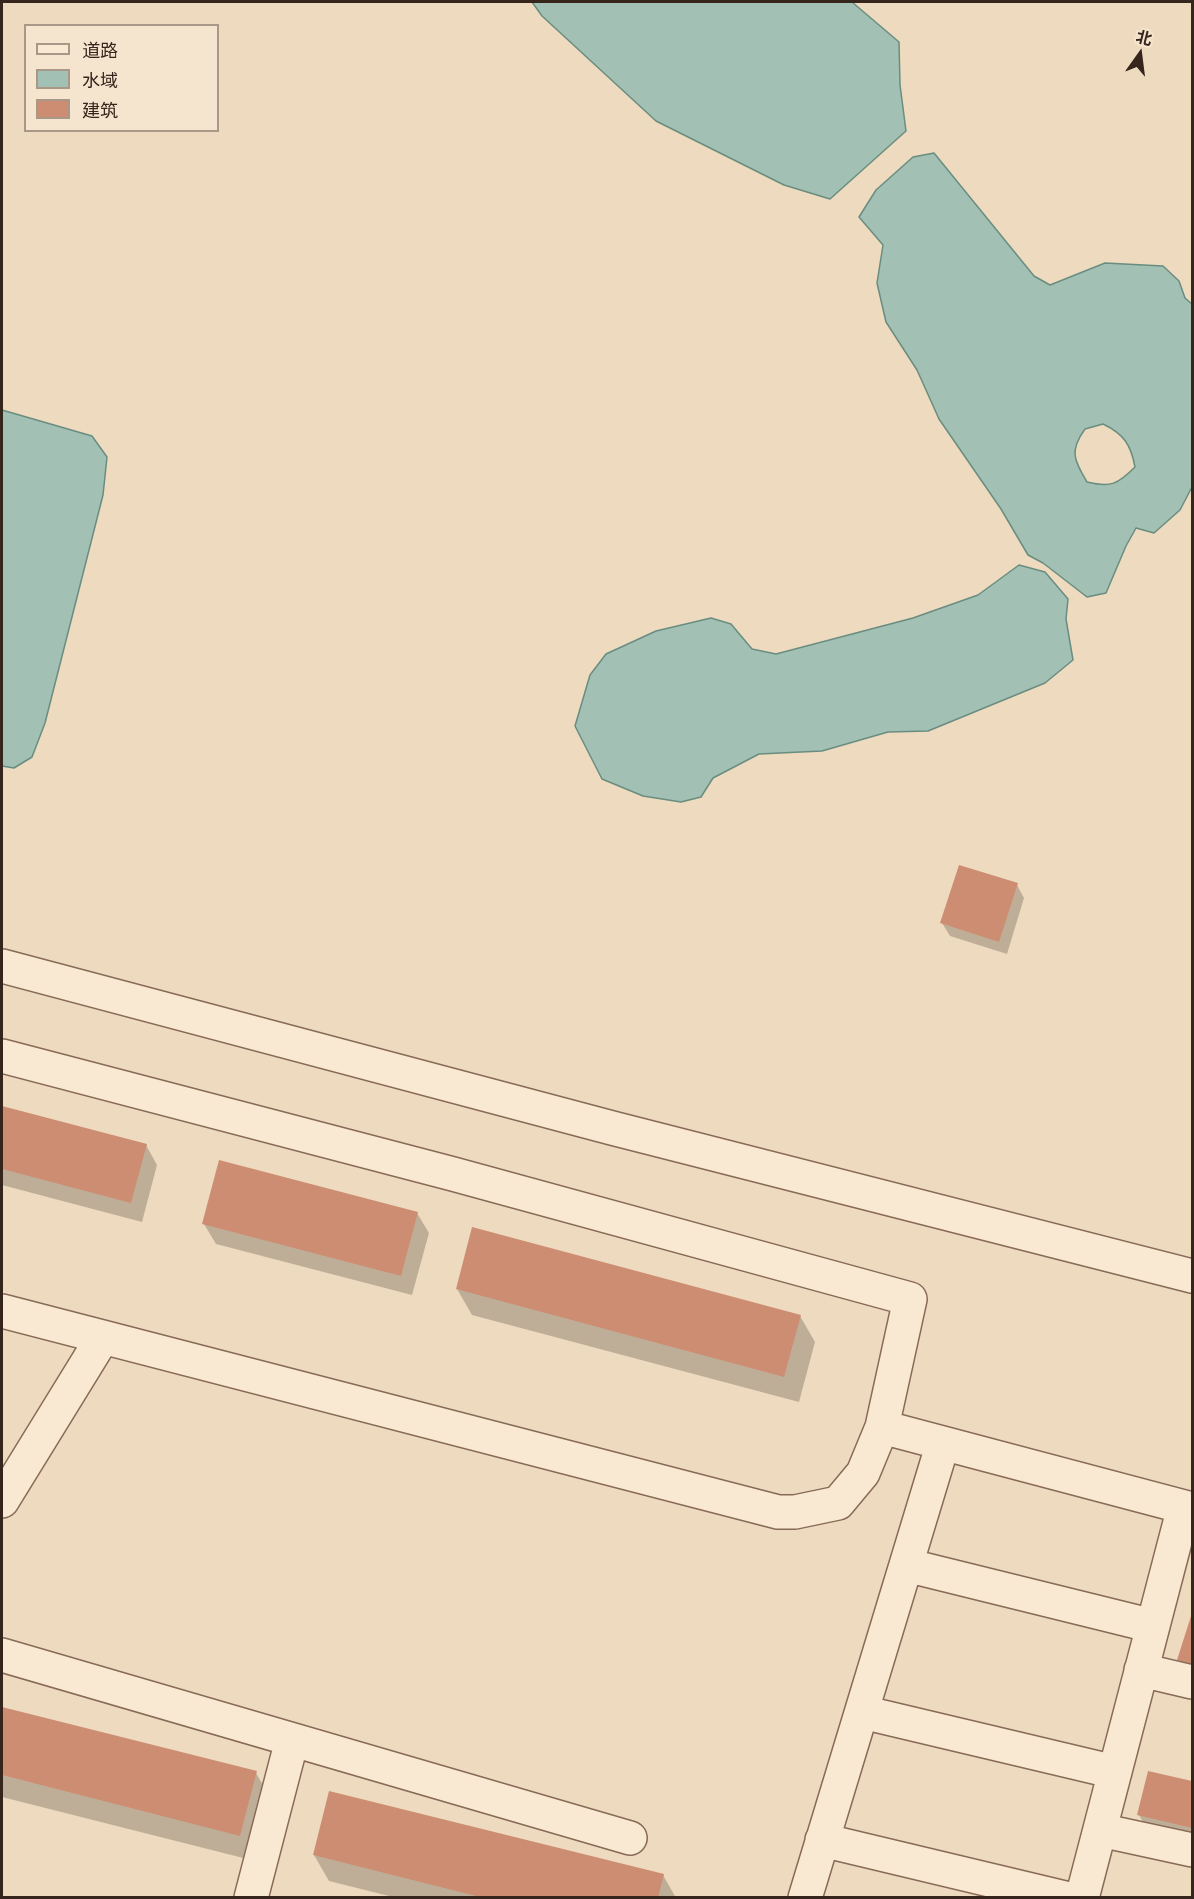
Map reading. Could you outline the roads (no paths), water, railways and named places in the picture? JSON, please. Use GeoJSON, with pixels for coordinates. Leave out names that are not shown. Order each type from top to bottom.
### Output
{"type":"FeatureCollection","features":[{"type":"Feature","properties":{"kind":"street"},"geometry":{"type":"LineString","coordinates":[[2,966],[600,1125],[1192,1276]]}},
{"type":"Feature","properties":{"kind":"street"},"geometry":{"type":"LineString","coordinates":[[2,1056],[453,1174],[910,1299],[882,1427],[863,1473],[838,1503],[795,1512],[778,1512],[2,1311]]}},
{"type":"Feature","properties":{"kind":"street"},"geometry":{"type":"LineString","coordinates":[[3,1497],[103,1337]]}},
{"type":"Feature","properties":{"kind":"street"},"geometry":{"type":"LineString","coordinates":[[882,1427],[1188,1508],[1141,1670],[1082,1898]]}},
{"type":"Feature","properties":{"kind":"street"},"geometry":{"type":"LineString","coordinates":[[805,1898],[943,1443]]}},
{"type":"Feature","properties":{"kind":"street"},"geometry":{"type":"LineString","coordinates":[[906,1564],[1153,1626]]}},
{"type":"Feature","properties":{"kind":"street"},"geometry":{"type":"LineString","coordinates":[[2,1655],[630,1838]]}},
{"type":"Feature","properties":{"kind":"street"},"geometry":{"type":"LineString","coordinates":[[1141,1670],[1192,1682]]}},
{"type":"Feature","properties":{"kind":"street"},"geometry":{"type":"LineString","coordinates":[[862,1712],[1115,1772]]}},
{"type":"Feature","properties":{"kind":"street"},"geometry":{"type":"LineString","coordinates":[[251,1898],[292,1740]]}},
{"type":"Feature","properties":{"kind":"street"},"geometry":{"type":"LineString","coordinates":[[1100,1830],[1192,1850]]}},
{"type":"Feature","properties":{"kind":"street"},"geometry":{"type":"LineString","coordinates":[[822,1840],[1065,1898]]}},
{"type":"Feature","properties":{"kind":"water"},"geometry":{"type":"Polygon","coordinates":[[[532,2],[852,2],[899,42],[900,85],[906,131],[830,199],[784,185],[656,121],[542,16],[532,2]]]}},
{"type":"Feature","properties":{"kind":"water"},"geometry":{"type":"Polygon","coordinates":[[[934,153],[1034,276],[1050,285],[1105,263],[1163,266],[1179,281],[1185,298],[1192,304],[1192,487],[1180,510],[1154,533],[1136,528],[1106,593],[1087,597],[1043,563],[1028,555],[1001,509],[939,419],[917,370],[886,322],[877,283],[883,245],[859,217],[876,190],[913,157],[934,153]],[[1103,424],[1085,429],[1077,443],[1076,461],[1087,482],[1102,485],[1114,483],[1135,467],[1129,446],[1103,424]]]}},
{"type":"Feature","properties":{"kind":"water"},"geometry":{"type":"Polygon","coordinates":[[[2,410],[92,436],[107,457],[103,495],[45,723],[32,757],[14,768],[2,766],[2,410]]]}},
{"type":"Feature","properties":{"kind":"water"},"geometry":{"type":"Polygon","coordinates":[[[1019,565],[1045,572],[1068,599],[1066,619],[1073,660],[1045,683],[928,731],[888,732],[822,751],[759,754],[713,778],[701,797],[681,802],[643,796],[602,779],[575,726],[590,675],[606,654],[656,631],[711,618],[731,624],[752,649],[776,654],[913,618],[978,595],[1019,565]]]}}]}
